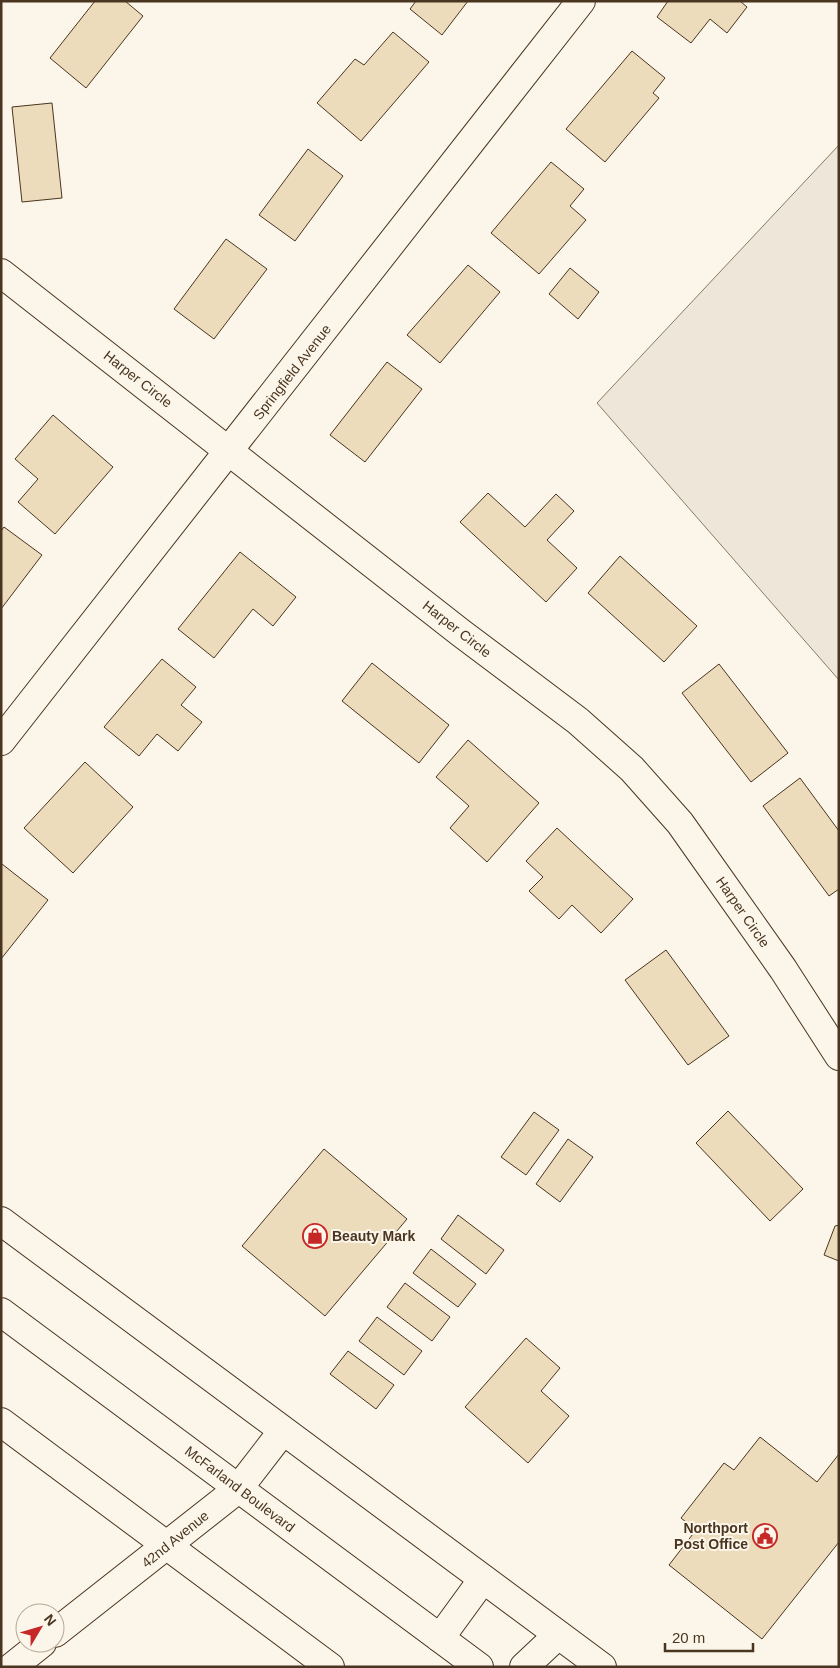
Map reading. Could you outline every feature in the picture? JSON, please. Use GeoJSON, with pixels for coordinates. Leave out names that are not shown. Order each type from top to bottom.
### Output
{"type":"FeatureCollection","features":[{"type":"Feature","properties":{"kind":"main road","name":"Springfield Avenue"},"geometry":{"type":"LineString","coordinates":[[1,741],[150,549],[231,450],[580,1]]}},
{"type":"Feature","properties":{"kind":"main road","name":"Harper Circle"},"geometry":{"type":"LineString","coordinates":[[1,273],[231,450],[462,633],[578,721],[632,769],[680,823],[783,969],[839,1056]]}},
{"type":"Feature","properties":{"kind":"main road"},"geometry":{"type":"LineString","coordinates":[[1,1221],[282,1432],[602,1667]]}},
{"type":"Feature","properties":{"kind":"main road","name":"McFarland Boulevard"},"geometry":{"type":"LineString","coordinates":[[1,1312],[479,1667]]}},
{"type":"Feature","properties":{"kind":"main road"},"geometry":{"type":"LineString","coordinates":[[1,1422],[330,1667]]}},
{"type":"Feature","properties":{"kind":"main road","name":"42nd Avenue"},"geometry":{"type":"LineString","coordinates":[[65,1625],[238,1489],[282,1432]]}},
{"type":"Feature","properties":{"kind":"main road"},"geometry":{"type":"LineString","coordinates":[[440,1638],[483,1579]]}},
{"type":"Feature","properties":{"kind":"main road"},"geometry":{"type":"LineString","coordinates":[[524,1667],[558,1635]]}},
{"type":"Feature","properties":{"kind":"main road"},"geometry":{"type":"LineString","coordinates":[[12,1667],[30,1653]]}},
{"type":"Feature","properties":{"kind":"shaded area"},"geometry":{"type":"Polygon","coordinates":[[[839,145],[839,680],[597,403],[839,145]]]}},
{"type":"Feature","properties":{"kind":"building"},"geometry":{"type":"Polygon","coordinates":[[[95,1],[125,1],[143,16],[86,88],[50,58],[95,1]]]}},
{"type":"Feature","properties":{"kind":"building"},"geometry":{"type":"Polygon","coordinates":[[[416,1],[468,1],[442,35],[410,9],[416,1]]]}},
{"type":"Feature","properties":{"kind":"building"},"geometry":{"type":"Polygon","coordinates":[[[668,1],[740,1],[747,7],[727,33],[710,19],[691,43],[657,17],[668,1]]]}},
{"type":"Feature","properties":{"kind":"building"},"geometry":{"type":"Polygon","coordinates":[[[393,32],[429,62],[361,141],[317,103],[355,59],[364,65],[393,32]]]}},
{"type":"Feature","properties":{"kind":"building"},"geometry":{"type":"Polygon","coordinates":[[[632,51],[665,78],[653,93],[659,98],[605,162],[566,129],[632,51]]]}},
{"type":"Feature","properties":{"kind":"building"},"geometry":{"type":"Polygon","coordinates":[[[52,103],[62,198],[22,202],[12,107],[52,103]]]}},
{"type":"Feature","properties":{"kind":"building"},"geometry":{"type":"Polygon","coordinates":[[[308,149],[343,176],[295,241],[259,215],[308,149]]]}},
{"type":"Feature","properties":{"kind":"building"},"geometry":{"type":"Polygon","coordinates":[[[551,162],[584,189],[570,206],[586,220],[539,274],[491,233],[551,162]]]}},
{"type":"Feature","properties":{"kind":"building"},"geometry":{"type":"Polygon","coordinates":[[[226,239],[267,269],[214,339],[174,309],[226,239]]]}},
{"type":"Feature","properties":{"kind":"building"},"geometry":{"type":"Polygon","coordinates":[[[468,265],[500,292],[440,363],[407,335],[468,265]]]}},
{"type":"Feature","properties":{"kind":"building"},"geometry":{"type":"Polygon","coordinates":[[[570,268],[599,292],[578,319],[549,294],[570,268]]]}},
{"type":"Feature","properties":{"kind":"building"},"geometry":{"type":"Polygon","coordinates":[[[387,362],[422,389],[365,462],[330,435],[387,362]]]}},
{"type":"Feature","properties":{"kind":"building"},"geometry":{"type":"Polygon","coordinates":[[[53,415],[113,467],[55,534],[18,502],[38,479],[15,459],[53,415]]]}},
{"type":"Feature","properties":{"kind":"building"},"geometry":{"type":"Polygon","coordinates":[[[488,493],[525,527],[556,494],[574,511],[547,540],[577,568],[546,602],[460,522],[488,493]]]}},
{"type":"Feature","properties":{"kind":"building"},"geometry":{"type":"Polygon","coordinates":[[[4,527],[42,555],[1,609],[1,531],[4,527]]]}},
{"type":"Feature","properties":{"kind":"building"},"geometry":{"type":"Polygon","coordinates":[[[240,552],[296,597],[273,626],[253,609],[214,658],[178,629],[240,552]]]}},
{"type":"Feature","properties":{"kind":"building"},"geometry":{"type":"Polygon","coordinates":[[[620,556],[697,626],[664,662],[588,593],[620,556]]]}},
{"type":"Feature","properties":{"kind":"building"},"geometry":{"type":"Polygon","coordinates":[[[162,659],[196,687],[181,705],[202,722],[178,751],[157,734],[139,756],[104,727],[162,659]]]}},
{"type":"Feature","properties":{"kind":"building"},"geometry":{"type":"Polygon","coordinates":[[[372,663],[449,725],[419,763],[342,701],[372,663]]]}},
{"type":"Feature","properties":{"kind":"building"},"geometry":{"type":"Polygon","coordinates":[[[719,664],[788,753],[751,782],[682,693],[719,664]]]}},
{"type":"Feature","properties":{"kind":"building"},"geometry":{"type":"Polygon","coordinates":[[[468,740],[539,803],[487,862],[450,828],[469,806],[436,777],[468,740]]]}},
{"type":"Feature","properties":{"kind":"building"},"geometry":{"type":"Polygon","coordinates":[[[85,762],[133,807],[73,873],[24,828],[85,762]]]}},
{"type":"Feature","properties":{"kind":"building"},"geometry":{"type":"Polygon","coordinates":[[[800,778],[839,831],[839,889],[829,896],[763,806],[800,778]]]}},
{"type":"Feature","properties":{"kind":"building"},"geometry":{"type":"Polygon","coordinates":[[[557,828],[633,899],[601,933],[572,905],[559,919],[529,891],[543,877],[526,861],[557,828]]]}},
{"type":"Feature","properties":{"kind":"building"},"geometry":{"type":"Polygon","coordinates":[[[1,865],[48,900],[1,959],[1,865]]]}},
{"type":"Feature","properties":{"kind":"building"},"geometry":{"type":"Polygon","coordinates":[[[666,950],[729,1036],[688,1065],[625,980],[666,950]]]}},
{"type":"Feature","properties":{"kind":"building"},"geometry":{"type":"Polygon","coordinates":[[[728,1111],[803,1189],[770,1221],[696,1143],[728,1111]]]}},
{"type":"Feature","properties":{"kind":"building"},"geometry":{"type":"Polygon","coordinates":[[[534,1112],[559,1130],[526,1175],[501,1157],[534,1112]]]}},
{"type":"Feature","properties":{"kind":"building"},"geometry":{"type":"Polygon","coordinates":[[[568,1139],[593,1157],[560,1202],[536,1184],[568,1139]]]}},
{"type":"Feature","properties":{"kind":"building"},"geometry":{"type":"Polygon","coordinates":[[[324,1149],[407,1219],[325,1316],[242,1246],[324,1149]]]}},
{"type":"Feature","properties":{"kind":"building"},"geometry":{"type":"Polygon","coordinates":[[[458,1215],[504,1250],[486,1274],[441,1239],[458,1215]]]}},
{"type":"Feature","properties":{"kind":"building"},"geometry":{"type":"Polygon","coordinates":[[[839,1225],[839,1261],[824,1255],[835,1226],[839,1225]]]}},
{"type":"Feature","properties":{"kind":"building"},"geometry":{"type":"Polygon","coordinates":[[[431,1249],[476,1284],[458,1307],[413,1273],[431,1249]]]}},
{"type":"Feature","properties":{"kind":"building"},"geometry":{"type":"Polygon","coordinates":[[[405,1283],[450,1317],[432,1341],[387,1307],[405,1283]]]}},
{"type":"Feature","properties":{"kind":"building"},"geometry":{"type":"Polygon","coordinates":[[[377,1317],[422,1351],[404,1375],[359,1341],[377,1317]]]}},
{"type":"Feature","properties":{"kind":"building"},"geometry":{"type":"Polygon","coordinates":[[[526,1338],[560,1368],[541,1391],[569,1416],[528,1463],[465,1407],[526,1338]]]}},
{"type":"Feature","properties":{"kind":"building"},"geometry":{"type":"Polygon","coordinates":[[[348,1351],[394,1385],[376,1409],[330,1374],[348,1351]]]}},
{"type":"Feature","properties":{"kind":"building","name":"Northport Post Office"},"geometry":{"type":"Polygon","coordinates":[[[760,1437],[817,1482],[839,1454],[839,1542],[762,1639],[669,1565],[696,1530],[681,1518],[724,1463],[734,1470],[760,1437]]]}},
{"type":"Feature","properties":{"kind":"place","name":"Beauty Mark"},"geometry":{"type":"Point","coordinates":[315,1236]}},
{"type":"Feature","properties":{"kind":"place","name":"Northport Post Office"},"geometry":{"type":"Point","coordinates":[765,1536]}}]}
